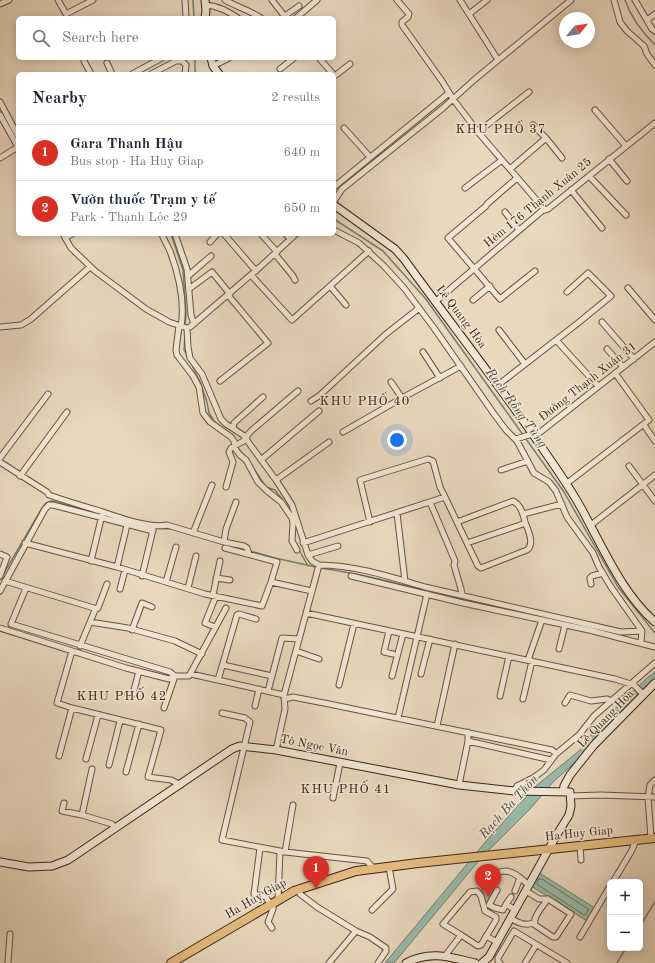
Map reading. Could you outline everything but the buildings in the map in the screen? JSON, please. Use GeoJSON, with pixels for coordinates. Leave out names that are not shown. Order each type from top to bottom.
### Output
{"type":"FeatureCollection","features":[{"type":"Feature","properties":{"kind":"main road","name":"Ha Huy Giap"},"geometry":{"type":"LineString","coordinates":[[171,963],[273,902],[300,888],[356,871],[653,838]]}},
{"type":"Feature","properties":{"kind":"street"},"geometry":{"type":"LineString","coordinates":[[0,4],[9,0]]}},
{"type":"Feature","properties":{"kind":"street"},"geometry":{"type":"LineString","coordinates":[[58,0],[66,14],[93,0]]}},
{"type":"Feature","properties":{"kind":"street"},"geometry":{"type":"LineString","coordinates":[[185,0],[186,16]]}},
{"type":"Feature","properties":{"kind":"street"},"geometry":{"type":"LineString","coordinates":[[225,0],[258,16]]}},
{"type":"Feature","properties":{"kind":"street"},"geometry":{"type":"LineString","coordinates":[[272,0],[283,16]]}},
{"type":"Feature","properties":{"kind":"street"},"geometry":{"type":"LineString","coordinates":[[397,0],[409,14],[408,17],[402,22],[402,25],[453,99],[478,132],[545,210]]}},
{"type":"Feature","properties":{"kind":"street"},"geometry":{"type":"LineString","coordinates":[[460,0],[498,60]]}},
{"type":"Feature","properties":{"kind":"street"},"geometry":{"type":"LineString","coordinates":[[470,14],[487,0]]}},
{"type":"Feature","properties":{"kind":"street"},"geometry":{"type":"LineString","coordinates":[[336,198],[342,189],[453,99],[571,0]]}},
{"type":"Feature","properties":{"kind":"street"},"geometry":{"type":"LineString","coordinates":[[614,0],[620,22],[627,32],[644,46],[655,65]]}},
{"type":"Feature","properties":{"kind":"street"},"geometry":{"type":"LineString","coordinates":[[635,0],[655,31]]}},
{"type":"Feature","properties":{"kind":"street"},"geometry":{"type":"LineString","coordinates":[[298,16],[314,1]]}},
{"type":"Feature","properties":{"kind":"street"},"geometry":{"type":"LineString","coordinates":[[205,16],[205,3],[223,8],[235,16]]}},
{"type":"Feature","properties":{"kind":"street"},"geometry":{"type":"LineString","coordinates":[[285,16],[299,6]]}},
{"type":"Feature","properties":{"kind":"street"},"geometry":{"type":"LineString","coordinates":[[647,20],[655,14]]}},
{"type":"Feature","properties":{"kind":"street"},"geometry":{"type":"LineString","coordinates":[[137,72],[159,60]]}},
{"type":"Feature","properties":{"kind":"street"},"geometry":{"type":"LineString","coordinates":[[212,60],[213,66],[218,72]]}},
{"type":"Feature","properties":{"kind":"street"},"geometry":{"type":"LineString","coordinates":[[213,66],[225,60]]}},
{"type":"Feature","properties":{"kind":"street"},"geometry":{"type":"LineString","coordinates":[[280,69],[291,60]]}},
{"type":"Feature","properties":{"kind":"street"},"geometry":{"type":"LineString","coordinates":[[321,60],[332,72]]}},
{"type":"Feature","properties":{"kind":"street"},"geometry":{"type":"LineString","coordinates":[[84,61],[90,72]]}},
{"type":"Feature","properties":{"kind":"street"},"geometry":{"type":"LineString","coordinates":[[155,72],[176,61],[182,61],[186,65],[185,72]]}},
{"type":"Feature","properties":{"kind":"street"},"geometry":{"type":"LineString","coordinates":[[107,63],[111,72]]}},
{"type":"Feature","properties":{"kind":"street"},"geometry":{"type":"LineString","coordinates":[[336,75],[350,64]]}},
{"type":"Feature","properties":{"kind":"street"},"geometry":{"type":"LineString","coordinates":[[478,132],[529,92]]}},
{"type":"Feature","properties":{"kind":"street"},"geometry":{"type":"LineString","coordinates":[[336,185],[449,93]]}},
{"type":"Feature","properties":{"kind":"street"},"geometry":{"type":"LineString","coordinates":[[0,102],[16,132]]}},
{"type":"Feature","properties":{"kind":"street"},"geometry":{"type":"LineString","coordinates":[[595,110],[626,146]]}},
{"type":"Feature","properties":{"kind":"street"},"geometry":{"type":"LineString","coordinates":[[0,115],[16,143]]}},
{"type":"Feature","properties":{"kind":"street","name":"Hẻm 176 Thạnh Xuân 25"},"geometry":{"type":"LineString","coordinates":[[435,302],[543,210],[548,209],[655,123]]}},
{"type":"Feature","properties":{"kind":"street"},"geometry":{"type":"LineString","coordinates":[[533,124],[562,158]]}},
{"type":"Feature","properties":{"kind":"street"},"geometry":{"type":"LineString","coordinates":[[344,128],[370,157]]}},
{"type":"Feature","properties":{"kind":"street"},"geometry":{"type":"LineString","coordinates":[[510,169],[546,138]]}},
{"type":"Feature","properties":{"kind":"street"},"geometry":{"type":"LineString","coordinates":[[0,158],[16,148]]}},
{"type":"Feature","properties":{"kind":"street"},"geometry":{"type":"LineString","coordinates":[[609,159],[627,181]]}},
{"type":"Feature","properties":{"kind":"street"},"geometry":{"type":"LineString","coordinates":[[465,188],[502,160]]}},
{"type":"Feature","properties":{"kind":"street"},"geometry":{"type":"LineString","coordinates":[[589,176],[626,215]]}},
{"type":"Feature","properties":{"kind":"street"},"geometry":{"type":"LineString","coordinates":[[517,178],[448,238],[500,299],[535,271]]}},
{"type":"Feature","properties":{"kind":"street"},"geometry":{"type":"LineString","coordinates":[[571,190],[602,228]]}},
{"type":"Feature","properties":{"kind":"street","name":"Lê Quang Hòa"},"geometry":{"type":"LineString","coordinates":[[336,206],[398,252],[404,259],[498,385],[566,484],[591,525],[620,578],[642,610],[655,622]]}},
{"type":"Feature","properties":{"kind":"street"},"geometry":{"type":"LineString","coordinates":[[505,212],[519,230]]}},
{"type":"Feature","properties":{"kind":"street"},"geometry":{"type":"LineString","coordinates":[[336,231],[359,243],[369,251],[404,288],[506,430],[518,439],[534,473],[549,482],[556,492],[568,517],[593,553],[601,574],[642,631],[641,642]]}},
{"type":"Feature","properties":{"kind":"street"},"geometry":{"type":"LineString","coordinates":[[64,236],[71,248],[90,267],[146,309],[169,322],[182,327],[194,324],[256,271],[294,236]]}},
{"type":"Feature","properties":{"kind":"street"},"geometry":{"type":"LineString","coordinates":[[163,236],[172,255],[179,281],[183,310],[182,327],[176,350],[177,354],[193,376],[199,388],[202,398],[203,413],[207,420],[231,437],[240,455],[246,460],[258,482],[281,502],[292,518],[292,541],[297,550]]}},
{"type":"Feature","properties":{"kind":"street"},"geometry":{"type":"LineString","coordinates":[[176,236],[187,269],[191,315],[194,324]]}},
{"type":"Feature","properties":{"kind":"street"},"geometry":{"type":"LineString","coordinates":[[210,242],[215,236]]}},
{"type":"Feature","properties":{"kind":"street"},"geometry":{"type":"LineString","coordinates":[[226,236],[256,271]]}},
{"type":"Feature","properties":{"kind":"street"},"geometry":{"type":"LineString","coordinates":[[263,236],[295,280]]}},
{"type":"Feature","properties":{"kind":"street"},"geometry":{"type":"LineString","coordinates":[[251,275],[292,320],[369,251]]}},
{"type":"Feature","properties":{"kind":"street"},"geometry":{"type":"LineString","coordinates":[[188,276],[211,256]]}},
{"type":"Feature","properties":{"kind":"street"},"geometry":{"type":"LineString","coordinates":[[0,327],[21,325],[31,319],[90,267]]}},
{"type":"Feature","properties":{"kind":"street"},"geometry":{"type":"LineString","coordinates":[[190,290],[212,272],[268,343],[220,381]]}},
{"type":"Feature","properties":{"kind":"street"},"geometry":{"type":"LineString","coordinates":[[498,385],[611,296],[588,273],[566,292]]}},
{"type":"Feature","properties":{"kind":"street"},"geometry":{"type":"LineString","coordinates":[[330,286],[346,305]]}},
{"type":"Feature","properties":{"kind":"street"},"geometry":{"type":"LineString","coordinates":[[473,300],[490,286]]}},
{"type":"Feature","properties":{"kind":"street"},"geometry":{"type":"LineString","coordinates":[[628,288],[655,320]]}},
{"type":"Feature","properties":{"kind":"street"},"geometry":{"type":"LineString","coordinates":[[311,401],[319,396],[386,334],[418,309]]}},
{"type":"Feature","properties":{"kind":"street"},"geometry":{"type":"LineString","coordinates":[[602,322],[634,359]]}},
{"type":"Feature","properties":{"kind":"street"},"geometry":{"type":"LineString","coordinates":[[182,327],[190,358],[202,374],[221,419],[245,439],[276,480],[292,505],[303,543],[312,561],[318,568]]}},
{"type":"Feature","properties":{"kind":"street"},"geometry":{"type":"LineString","coordinates":[[499,330],[525,364]]}},
{"type":"Feature","properties":{"kind":"street"},"geometry":{"type":"LineString","coordinates":[[556,340],[598,386]]}},
{"type":"Feature","properties":{"kind":"street","name":"Đường Thạnh Xuân 31"},"geometry":{"type":"LineString","coordinates":[[532,435],[655,342]]}},
{"type":"Feature","properties":{"kind":"street"},"geometry":{"type":"LineString","coordinates":[[607,349],[623,367]]}},
{"type":"Feature","properties":{"kind":"street"},"geometry":{"type":"LineString","coordinates":[[422,352],[440,378]]}},
{"type":"Feature","properties":{"kind":"street"},"geometry":{"type":"LineString","coordinates":[[343,432],[461,366]]}},
{"type":"Feature","properties":{"kind":"street"},"geometry":{"type":"LineString","coordinates":[[566,484],[649,420],[615,373]]}},
{"type":"Feature","properties":{"kind":"street"},"geometry":{"type":"LineString","coordinates":[[391,382],[402,398]]}},
{"type":"Feature","properties":{"kind":"street"},"geometry":{"type":"LineString","coordinates":[[226,487],[233,462],[229,452],[231,448],[245,439],[251,430],[298,391]]}},
{"type":"Feature","properties":{"kind":"street"},"geometry":{"type":"LineString","coordinates":[[0,458],[48,394]]}},
{"type":"Feature","properties":{"kind":"street"},"geometry":{"type":"LineString","coordinates":[[233,428],[234,423],[263,397]]}},
{"type":"Feature","properties":{"kind":"street"},"geometry":{"type":"LineString","coordinates":[[261,460],[319,411]]}},
{"type":"Feature","properties":{"kind":"street"},"geometry":{"type":"LineString","coordinates":[[20,476],[67,412]]}},
{"type":"Feature","properties":{"kind":"street"},"geometry":{"type":"LineString","coordinates":[[644,424],[655,441]]}},
{"type":"Feature","properties":{"kind":"street"},"geometry":{"type":"LineString","coordinates":[[518,439],[532,435]]}},
{"type":"Feature","properties":{"kind":"street"},"geometry":{"type":"LineString","coordinates":[[276,480],[329,442]]}},
{"type":"Feature","properties":{"kind":"street"},"geometry":{"type":"LineString","coordinates":[[370,522],[360,480],[428,459],[433,461],[440,487],[478,566],[481,568],[527,550],[530,548],[532,543],[523,514],[518,504],[513,501],[457,522]]}},
{"type":"Feature","properties":{"kind":"street"},"geometry":{"type":"LineString","coordinates":[[501,470],[528,461]]}},
{"type":"Feature","properties":{"kind":"street"},"geometry":{"type":"LineString","coordinates":[[0,462],[47,492],[49,496],[153,528]]}},
{"type":"Feature","properties":{"kind":"street"},"geometry":{"type":"LineString","coordinates":[[629,466],[655,501]]}},
{"type":"Feature","properties":{"kind":"street"},"geometry":{"type":"LineString","coordinates":[[591,525],[655,476]]}},
{"type":"Feature","properties":{"kind":"street"},"geometry":{"type":"LineString","coordinates":[[193,533],[212,484]]}},
{"type":"Feature","properties":{"kind":"street"},"geometry":{"type":"LineString","coordinates":[[303,543],[445,497]]}},
{"type":"Feature","properties":{"kind":"street"},"geometry":{"type":"LineString","coordinates":[[224,545],[226,529],[236,502]]}},
{"type":"Feature","properties":{"kind":"street"},"geometry":{"type":"LineString","coordinates":[[430,502],[455,561],[454,565],[462,589],[462,595]]}},
{"type":"Feature","properties":{"kind":"street"},"geometry":{"type":"LineString","coordinates":[[523,514],[562,504]]}},
{"type":"Feature","properties":{"kind":"street"},"geometry":{"type":"LineString","coordinates":[[0,591],[6,581],[26,543],[45,509],[50,505],[127,525],[153,528],[167,525],[224,545],[244,546],[248,551],[276,562],[271,582],[262,606],[142,576],[117,567],[26,543]]}},
{"type":"Feature","properties":{"kind":"street"},"geometry":{"type":"LineString","coordinates":[[91,561],[103,512]]}},
{"type":"Feature","properties":{"kind":"street"},"geometry":{"type":"LineString","coordinates":[[397,513],[406,584]]}},
{"type":"Feature","properties":{"kind":"street"},"geometry":{"type":"LineString","coordinates":[[467,543],[525,522]]}},
{"type":"Feature","properties":{"kind":"street"},"geometry":{"type":"LineString","coordinates":[[117,567],[127,525]]}},
{"type":"Feature","properties":{"kind":"street"},"geometry":{"type":"LineString","coordinates":[[142,576],[153,528]]}},
{"type":"Feature","properties":{"kind":"street"},"geometry":{"type":"LineString","coordinates":[[166,582],[176,546]]}},
{"type":"Feature","properties":{"kind":"street"},"geometry":{"type":"LineString","coordinates":[[308,554],[338,546]]}},
{"type":"Feature","properties":{"kind":"street"},"geometry":{"type":"LineString","coordinates":[[0,554],[6,557],[1,567],[0,576]]}},
{"type":"Feature","properties":{"kind":"street"},"geometry":{"type":"LineString","coordinates":[[188,588],[196,556]]}},
{"type":"Feature","properties":{"kind":"street"},"geometry":{"type":"LineString","coordinates":[[215,627],[205,622],[215,595],[216,578],[220,561]]}},
{"type":"Feature","properties":{"kind":"street"},"geometry":{"type":"LineString","coordinates":[[318,568],[330,565],[360,570],[406,584],[427,594],[641,642],[655,647]]}},
{"type":"Feature","properties":{"kind":"street"},"geometry":{"type":"LineString","coordinates":[[276,750],[285,709],[284,697],[318,568]]}},
{"type":"Feature","properties":{"kind":"street"},"geometry":{"type":"LineString","coordinates":[[120,590],[125,570]]}},
{"type":"Feature","properties":{"kind":"street"},"geometry":{"type":"LineString","coordinates":[[591,584],[590,578],[592,576],[601,574]]}},
{"type":"Feature","properties":{"kind":"street"},"geometry":{"type":"LineString","coordinates":[[351,576],[406,584],[462,595],[621,632],[642,631]]}},
{"type":"Feature","properties":{"kind":"street"},"geometry":{"type":"LineString","coordinates":[[216,578],[230,580]]}},
{"type":"Feature","properties":{"kind":"street"},"geometry":{"type":"LineString","coordinates":[[6,581],[94,608],[95,610]]}},
{"type":"Feature","properties":{"kind":"street"},"geometry":{"type":"LineString","coordinates":[[271,582],[312,591]]}},
{"type":"Feature","properties":{"kind":"street"},"geometry":{"type":"LineString","coordinates":[[80,646],[95,610],[98,608],[107,584]]}},
{"type":"Feature","properties":{"kind":"street"},"geometry":{"type":"LineString","coordinates":[[26,588],[11,624],[170,672],[175,676]]}},
{"type":"Feature","properties":{"kind":"street"},"geometry":{"type":"LineString","coordinates":[[398,718],[427,594]]}},
{"type":"Feature","properties":{"kind":"street"},"geometry":{"type":"LineString","coordinates":[[132,630],[142,603],[152,607]]}},
{"type":"Feature","properties":{"kind":"street"},"geometry":{"type":"LineString","coordinates":[[190,674],[226,608]]}},
{"type":"Feature","properties":{"kind":"street"},"geometry":{"type":"LineString","coordinates":[[306,613],[530,660],[632,684],[643,693]]}},
{"type":"Feature","properties":{"kind":"street"},"geometry":{"type":"LineString","coordinates":[[218,680],[237,616],[239,614],[256,619]]}},
{"type":"Feature","properties":{"kind":"street"},"geometry":{"type":"LineString","coordinates":[[523,699],[530,660],[542,620]]}},
{"type":"Feature","properties":{"kind":"street"},"geometry":{"type":"LineString","coordinates":[[90,622],[132,630],[175,641],[202,654]]}},
{"type":"Feature","properties":{"kind":"street"},"geometry":{"type":"LineString","coordinates":[[339,685],[354,624]]}},
{"type":"Feature","properties":{"kind":"street"},"geometry":{"type":"LineString","coordinates":[[559,649],[565,625]]}},
{"type":"Feature","properties":{"kind":"street"},"geometry":{"type":"LineString","coordinates":[[0,628],[72,651],[169,679],[175,676],[189,676],[190,674],[218,680],[259,692],[268,691],[284,697],[293,697],[437,726],[468,737],[551,760]]}},
{"type":"Feature","properties":{"kind":"street"},"geometry":{"type":"LineString","coordinates":[[388,631],[384,652],[393,654]]}},
{"type":"Feature","properties":{"kind":"street"},"geometry":{"type":"LineString","coordinates":[[392,676],[403,634]]}},
{"type":"Feature","properties":{"kind":"street"},"geometry":{"type":"LineString","coordinates":[[268,691],[282,638],[299,640]]}},
{"type":"Feature","properties":{"kind":"street"},"geometry":{"type":"LineString","coordinates":[[421,674],[430,639]]}},
{"type":"Feature","properties":{"kind":"street"},"geometry":{"type":"LineString","coordinates":[[437,726],[455,644]]}},
{"type":"Feature","properties":{"kind":"street"},"geometry":{"type":"LineString","coordinates":[[72,651],[57,703],[120,721],[161,730],[148,776],[171,780],[181,785]]}},
{"type":"Feature","properties":{"kind":"street"},"geometry":{"type":"LineString","coordinates":[[296,651],[319,658]]}},
{"type":"Feature","properties":{"kind":"street"},"geometry":{"type":"LineString","coordinates":[[500,696],[509,656]]}},
{"type":"Feature","properties":{"kind":"street"},"geometry":{"type":"LineString","coordinates":[[514,791],[517,786],[533,778],[544,770],[556,754],[579,735],[594,716],[655,663]]}},
{"type":"Feature","properties":{"kind":"street"},"geometry":{"type":"LineString","coordinates":[[223,665],[272,676]]}},
{"type":"Feature","properties":{"kind":"street"},"geometry":{"type":"LineString","coordinates":[[128,694],[133,694],[139,671]]}},
{"type":"Feature","properties":{"kind":"street"},"geometry":{"type":"LineString","coordinates":[[164,708],[175,676]]}},
{"type":"Feature","properties":{"kind":"street","name":"Lê Quang Hòa"},"geometry":{"type":"LineString","coordinates":[[568,793],[567,779],[573,771],[594,745],[643,693],[655,683]]}},
{"type":"Feature","properties":{"kind":"street"},"geometry":{"type":"LineString","coordinates":[[255,706],[259,692]]}},
{"type":"Feature","properties":{"kind":"street"},"geometry":{"type":"LineString","coordinates":[[565,703],[570,695],[591,701],[607,699],[611,701]]}},
{"type":"Feature","properties":{"kind":"street"},"geometry":{"type":"LineString","coordinates":[[59,756],[72,708]]}},
{"type":"Feature","properties":{"kind":"street"},"geometry":{"type":"LineString","coordinates":[[222,713],[245,718],[250,722],[222,840],[282,852],[367,861],[374,869]]}},
{"type":"Feature","properties":{"kind":"street"},"geometry":{"type":"LineString","coordinates":[[86,759],[98,715]]}},
{"type":"Feature","properties":{"kind":"street"},"geometry":{"type":"LineString","coordinates":[[109,765],[120,721]]}},
{"type":"Feature","properties":{"kind":"street"},"geometry":{"type":"LineString","coordinates":[[126,772],[139,724]]}},
{"type":"Feature","properties":{"kind":"street"},"geometry":{"type":"LineString","coordinates":[[468,737],[552,750],[556,754]]}},
{"type":"Feature","properties":{"kind":"street"},"geometry":{"type":"LineString","coordinates":[[459,785],[468,737]]}},
{"type":"Feature","properties":{"kind":"street","name":"Tô Ngọc Vân"},"geometry":{"type":"LineString","coordinates":[[0,862],[29,867],[52,866],[68,860],[181,785],[232,749],[240,746],[276,750],[459,785],[514,791],[655,797]]}},
{"type":"Feature","properties":{"kind":"street"},"geometry":{"type":"LineString","coordinates":[[333,798],[340,763]]}},
{"type":"Feature","properties":{"kind":"street"},"geometry":{"type":"LineString","coordinates":[[82,816],[92,769]]}},
{"type":"Feature","properties":{"kind":"street"},"geometry":{"type":"LineString","coordinates":[[653,838],[648,797],[650,785],[655,780]]}},
{"type":"Feature","properties":{"kind":"street"},"geometry":{"type":"LineString","coordinates":[[484,963],[569,816],[571,806],[568,793]]}},
{"type":"Feature","properties":{"kind":"street"},"geometry":{"type":"LineString","coordinates":[[64,803],[62,811],[112,824],[115,828]]}},
{"type":"Feature","properties":{"kind":"street"},"geometry":{"type":"LineString","coordinates":[[272,928],[268,922],[293,805]]}},
{"type":"Feature","properties":{"kind":"street"},"geometry":{"type":"LineString","coordinates":[[615,879],[632,850],[636,840]]}},
{"type":"Feature","properties":{"kind":"street"},"geometry":{"type":"LineString","coordinates":[[580,846],[581,860]]}},
{"type":"Feature","properties":{"kind":"street"},"geometry":{"type":"LineString","coordinates":[[260,848],[254,891],[256,895],[266,897],[273,902]]}},
{"type":"Feature","properties":{"kind":"street"},"geometry":{"type":"LineString","coordinates":[[372,910],[393,889],[389,867]]}},
{"type":"Feature","properties":{"kind":"street"},"geometry":{"type":"LineString","coordinates":[[489,874],[506,871],[511,872],[520,878],[539,899],[548,899],[570,914],[556,937],[553,937],[534,923]]}},
{"type":"Feature","properties":{"kind":"street"},"geometry":{"type":"LineString","coordinates":[[515,891],[520,878]]}},
{"type":"Feature","properties":{"kind":"street"},"geometry":{"type":"LineString","coordinates":[[300,888],[300,894],[317,907],[356,931],[370,937],[386,948],[386,951],[378,963]]}},
{"type":"Feature","properties":{"kind":"street"},"geometry":{"type":"LineString","coordinates":[[498,890],[489,905],[503,910],[511,897]]}},
{"type":"Feature","properties":{"kind":"street"},"geometry":{"type":"LineString","coordinates":[[477,891],[482,896],[485,911],[496,917],[481,945],[478,946],[461,935],[443,924],[470,892],[477,891]]}},
{"type":"Feature","properties":{"kind":"street"},"geometry":{"type":"LineString","coordinates":[[580,937],[607,891]]}},
{"type":"Feature","properties":{"kind":"street"},"geometry":{"type":"LineString","coordinates":[[534,923],[548,899]]}},
{"type":"Feature","properties":{"kind":"street"},"geometry":{"type":"LineString","coordinates":[[506,904],[515,910]]}},
{"type":"Feature","properties":{"kind":"street"},"geometry":{"type":"LineString","coordinates":[[510,918],[520,924],[527,925],[534,923]]}},
{"type":"Feature","properties":{"kind":"street"},"geometry":{"type":"LineString","coordinates":[[329,963],[356,931]]}},
{"type":"Feature","properties":{"kind":"street"},"geometry":{"type":"LineString","coordinates":[[500,963],[498,958],[514,931],[564,962]]}},
{"type":"Feature","properties":{"kind":"street"},"geometry":{"type":"LineString","coordinates":[[8,963],[10,934]]}},
{"type":"Feature","properties":{"kind":"street"},"geometry":{"type":"LineString","coordinates":[[445,956],[461,935]]}},
{"type":"Feature","properties":{"kind":"street"},"geometry":{"type":"LineString","coordinates":[[486,936],[506,945]]}},
{"type":"Feature","properties":{"kind":"street"},"geometry":{"type":"LineString","coordinates":[[525,963],[536,945]]}},
{"type":"Feature","properties":{"kind":"street"},"geometry":{"type":"LineString","coordinates":[[406,963],[427,955],[445,956],[475,963]]}},
{"type":"Feature","properties":{"kind":"shaded area"},"geometry":{"type":"Polygon","coordinates":[[[479,880],[497,889],[487,906],[479,880]]]}},
{"type":"Feature","properties":{"kind":"water"},"geometry":{"type":"Polygon","coordinates":[[[655,672],[655,680],[626,710],[609,724],[577,761],[554,781],[530,809],[482,857],[394,963],[385,963],[487,840],[536,786],[579,751],[600,723],[655,672]]]}},
{"type":"Feature","properties":{"kind":"water"},"geometry":{"type":"Polygon","coordinates":[[[538,872],[595,908],[587,921],[531,886],[538,872]]]}},
{"type":"Feature","properties":{"kind":"waterway","name":"Rạch Rỗng Tùng"},"geometry":{"type":"LineString","coordinates":[[193,0],[194,16]]}},
{"type":"Feature","properties":{"kind":"waterway"},"geometry":{"type":"LineString","coordinates":[[625,0],[630,13],[637,24],[655,45]]}},
{"type":"Feature","properties":{"kind":"waterway","name":"Rạch Rỗng Tùng"},"geometry":{"type":"LineString","coordinates":[[195,60],[196,72]]}},
{"type":"Feature","properties":{"kind":"waterway","name":"Rạch Rỗng Tùng"},"geometry":{"type":"LineString","coordinates":[[336,220],[383,251],[425,298],[564,492],[618,587],[655,633]]}},
{"type":"Feature","properties":{"kind":"waterway"},"geometry":{"type":"LineString","coordinates":[[172,236],[183,270],[186,314],[185,326]]}},
{"type":"Feature","properties":{"kind":"waterway"},"geometry":{"type":"LineString","coordinates":[[185,336],[184,350],[188,357]]}},
{"type":"Feature","properties":{"kind":"waterway"},"geometry":{"type":"LineString","coordinates":[[190,361],[200,382],[209,413],[214,421],[232,435]]}},
{"type":"Feature","properties":{"kind":"waterway"},"geometry":{"type":"LineString","coordinates":[[237,445],[239,450],[244,455]]}},
{"type":"Feature","properties":{"kind":"waterway"},"geometry":{"type":"LineString","coordinates":[[252,466],[266,487],[275,490],[282,499]]}},
{"type":"Feature","properties":{"kind":"waterway"},"geometry":{"type":"LineString","coordinates":[[0,580],[46,503],[52,501],[84,510]]}},
{"type":"Feature","properties":{"kind":"waterway"},"geometry":{"type":"LineString","coordinates":[[153,528],[171,529]]}},
{"type":"Feature","properties":{"kind":"waterway"},"geometry":{"type":"LineString","coordinates":[[231,546],[246,550]]}},
{"type":"Feature","properties":{"kind":"waterway"},"geometry":{"type":"LineString","coordinates":[[299,550],[308,566]]}},
{"type":"Feature","properties":{"kind":"waterway"},"geometry":{"type":"LineString","coordinates":[[250,551],[316,567]]}},
{"type":"Feature","properties":{"kind":"waterway"},"geometry":{"type":"LineString","coordinates":[[320,568],[376,578],[466,601]]}},
{"type":"Feature","properties":{"kind":"waterway"},"geometry":{"type":"LineString","coordinates":[[613,634],[630,638]]}},
{"type":"Feature","properties":{"kind":"waterway"},"geometry":{"type":"LineString","coordinates":[[643,921],[655,902]]}},
{"type":"Feature","properties":{"kind":"waterway"},"geometry":{"type":"LineString","coordinates":[[617,963],[624,951]]}},
{"type":"Feature","properties":{"kind":"place","name":"Gara Thanh Hậu"},"geometry":{"type":"Point","coordinates":[316,889]}},
{"type":"Feature","properties":{"kind":"place","name":"Vườn thuốc Trạm y tế"},"geometry":{"type":"Point","coordinates":[488,897]}},
{"type":"Feature","properties":{"kind":"district","name":"KHU PHỐ 37"},"geometry":{"type":"Point","coordinates":[501,129]}},
{"type":"Feature","properties":{"kind":"district","name":"KHU PHỐ 40"},"geometry":{"type":"Point","coordinates":[365,401]}},
{"type":"Feature","properties":{"kind":"district","name":"KHU PHỐ 42"},"geometry":{"type":"Point","coordinates":[122,696]}},
{"type":"Feature","properties":{"kind":"district","name":"KHU PHỐ 41"},"geometry":{"type":"Point","coordinates":[346,789]}},
{"type":"Feature","properties":{"kind":"water label","name":"Rạch Ba Thôn"},"geometry":{"type":"Point","coordinates":[509,807]}}]}
